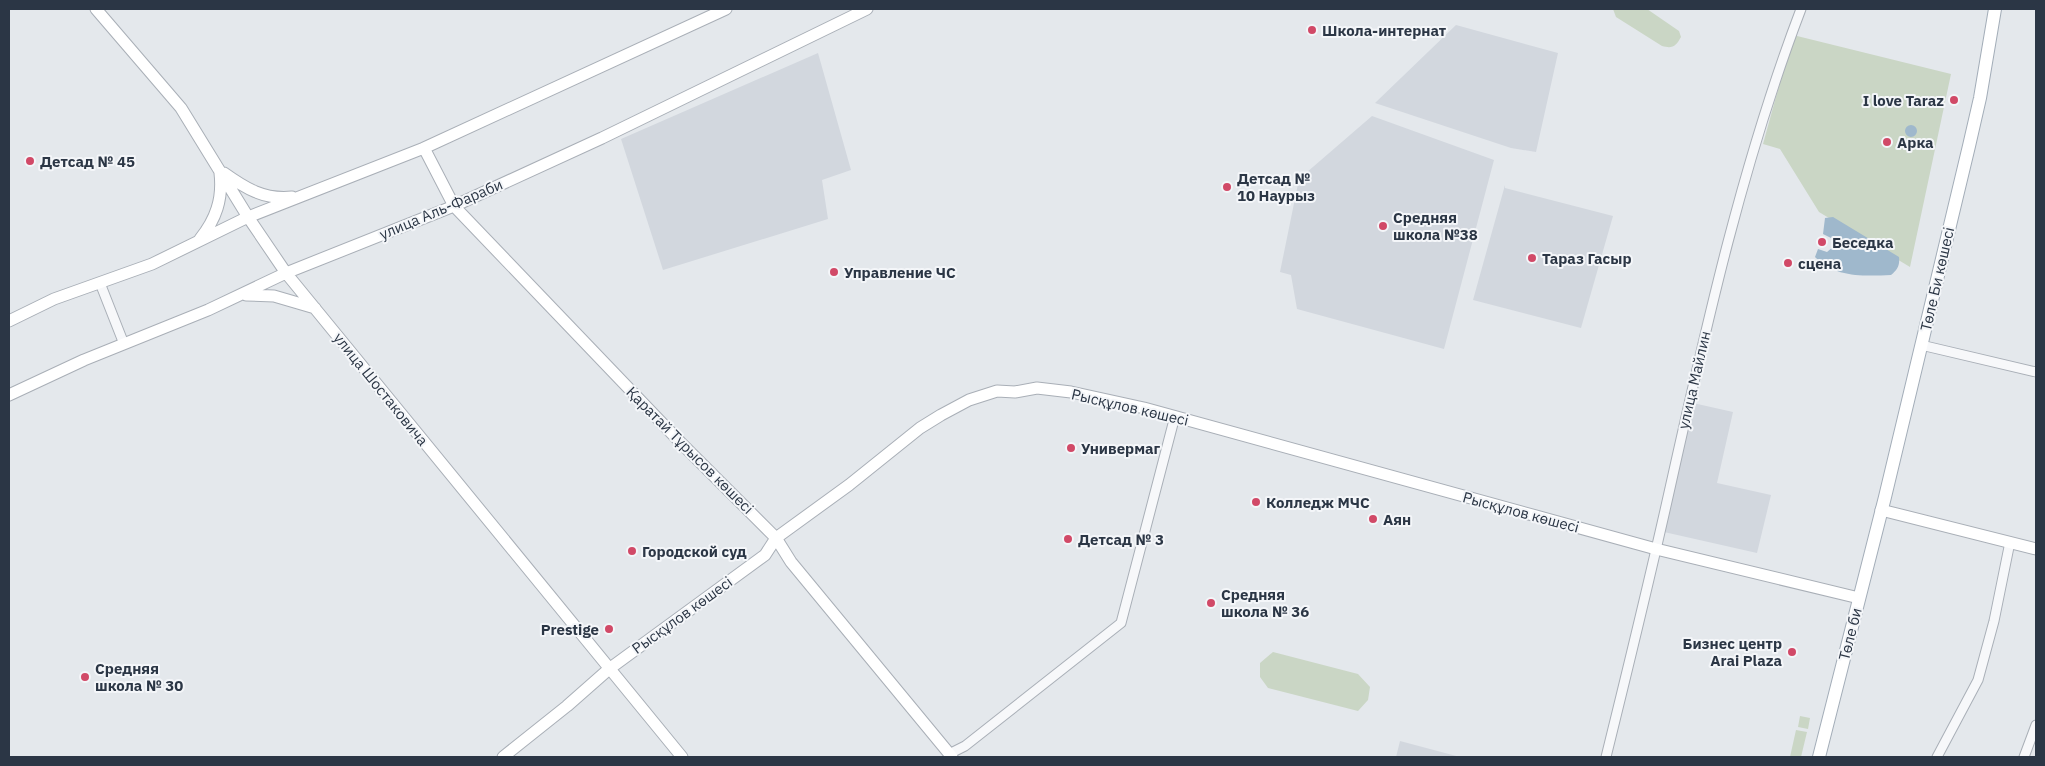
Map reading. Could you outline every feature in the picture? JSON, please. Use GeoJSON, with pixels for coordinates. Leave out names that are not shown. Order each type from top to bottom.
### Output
{"type":"FeatureCollection","features":[{"type":"Feature","properties":{"kind":"main road","name":"улица Шостаковича"},"geometry":{"type":"LineString","coordinates":[[96,9],[181,108],[248,217],[286,273],[682,757]]}},
{"type":"Feature","properties":{"kind":"main road"},"geometry":{"type":"LineString","coordinates":[[9,321],[54,299],[152,264],[248,217],[424,148],[726,9]]}},
{"type":"Feature","properties":{"kind":"main road","name":"улица Аль-Фараби"},"geometry":{"type":"LineString","coordinates":[[9,395],[124,344],[208,310],[286,273],[454,206],[602,138],[868,9]]}},
{"type":"Feature","properties":{"kind":"main road"},"geometry":{"type":"LineString","coordinates":[[1988,48],[1989,9]]}},
{"type":"Feature","properties":{"kind":"main road","name":"Төле Би көшесі"},"geometry":{"type":"LineString","coordinates":[[1881,510],[1980,98],[1995,9]]}},
{"type":"Feature","properties":{"kind":"main road"},"geometry":{"type":"LineString","coordinates":[[1988,48],[2001,9]]}},
{"type":"Feature","properties":{"kind":"main road","name":"Қаратай Тұрысов көшесі"},"geometry":{"type":"LineString","coordinates":[[424,148],[454,206],[682,444],[776,538],[791,562],[951,756]]}},
{"type":"Feature","properties":{"kind":"main road"},"geometry":{"type":"LineString","coordinates":[[219,169],[258,194],[272,197],[301,196]]}},
{"type":"Feature","properties":{"kind":"main road"},"geometry":{"type":"LineString","coordinates":[[197,242],[206,231],[217,211],[221,186],[219,169]]}},
{"type":"Feature","properties":{"kind":"main road"},"geometry":{"type":"LineString","coordinates":[[239,295],[258,294],[274,296],[316,309]]}},
{"type":"Feature","properties":{"kind":"main road","name":"Рысқұлов көшесі"},"geometry":{"type":"LineString","coordinates":[[503,757],[567,706],[609,669],[764,555],[776,538],[849,485],[920,428],[969,400],[997,391],[1015,392],[1037,388],[1071,392],[1144,408],[1656,550],[1859,598]]}},
{"type":"Feature","properties":{"kind":"main road"},"geometry":{"type":"LineString","coordinates":[[1881,510],[2036,549]]}},
{"type":"Feature","properties":{"kind":"main road","name":"Төле би"},"geometry":{"type":"LineString","coordinates":[[1819,757],[1881,510]]}},
{"type":"Feature","properties":{"kind":"street","name":"улица Майлин"},"geometry":{"type":"LineString","coordinates":[[1606,757],[1656,550],[1690,394],[1742,186],[1791,34],[1801,9]]}},
{"type":"Feature","properties":{"kind":"street"},"geometry":{"type":"LineString","coordinates":[[100,283],[124,344]]}},
{"type":"Feature","properties":{"kind":"street"},"geometry":{"type":"LineString","coordinates":[[1922,345],[2036,372]]}},
{"type":"Feature","properties":{"kind":"street"},"geometry":{"type":"LineString","coordinates":[[951,756],[1121,623],[1175,416]]}},
{"type":"Feature","properties":{"kind":"street"},"geometry":{"type":"LineString","coordinates":[[1938,757],[1978,680],[1994,621],[2010,542]]}},
{"type":"Feature","properties":{"kind":"street"},"geometry":{"type":"LineString","coordinates":[[2024,757],[2036,725]]}},
{"type":"Feature","properties":{"kind":"shaded area"},"geometry":{"type":"Polygon","coordinates":[[[1456,25],[1558,53],[1536,152],[1511,148],[1375,103],[1456,25]]]}},
{"type":"Feature","properties":{"kind":"shaded area"},"geometry":{"type":"Polygon","coordinates":[[[818,53],[851,170],[822,180],[828,219],[663,270],[621,139],[818,53]]]}},
{"type":"Feature","properties":{"kind":"shaded area","name":"Средняя школа №38"},"geometry":{"type":"Polygon","coordinates":[[[1372,116],[1494,160],[1444,349],[1297,309],[1291,275],[1280,272],[1299,179],[1372,116]]]}},
{"type":"Feature","properties":{"kind":"shaded area"},"geometry":{"type":"Polygon","coordinates":[[[1505,185],[1505,188],[1613,216],[1581,328],[1473,300],[1505,185]]]}},
{"type":"Feature","properties":{"kind":"shaded area"},"geometry":{"type":"Polygon","coordinates":[[[1693,403],[1733,412],[1717,483],[1771,495],[1757,553],[1664,532],[1693,403]]]}},
{"type":"Feature","properties":{"kind":"shaded area"},"geometry":{"type":"Polygon","coordinates":[[[1400,741],[1460,757],[1396,757],[1400,741]]]}},
{"type":"Feature","properties":{"kind":"green space"},"geometry":{"type":"Polygon","coordinates":[[[1613,9],[1647,9],[1679,31],[1681,37],[1674,46],[1662,46],[1616,17],[1613,9]]]}},
{"type":"Feature","properties":{"kind":"green space"},"geometry":{"type":"Polygon","coordinates":[[[1793,35],[1951,74],[1910,267],[1819,212],[1780,149],[1763,144],[1793,35]]]}},
{"type":"Feature","properties":{"kind":"green space"},"geometry":{"type":"Polygon","coordinates":[[[1273,652],[1358,674],[1370,687],[1368,700],[1358,711],[1268,688],[1260,677],[1260,663],[1273,652]]]}},
{"type":"Feature","properties":{"kind":"green space"},"geometry":{"type":"Polygon","coordinates":[[[1800,716],[1810,718],[1808,729],[1798,727],[1800,716]]]}},
{"type":"Feature","properties":{"kind":"green space"},"geometry":{"type":"Polygon","coordinates":[[[1796,730],[1807,732],[1801,757],[1790,757],[1796,730]]]}},
{"type":"Feature","properties":{"kind":"water"},"geometry":{"type":"Polygon","coordinates":[[[1913,125],[1916,126],[1916,136],[1909,137],[1906,136],[1905,129],[1906,126],[1913,125]]]}},
{"type":"Feature","properties":{"kind":"water"},"geometry":{"type":"Polygon","coordinates":[[[1833,217],[1899,257],[1895,271],[1891,275],[1860,275],[1841,272],[1823,264],[1815,257],[1818,249],[1827,252],[1834,246],[1835,240],[1823,234],[1825,218],[1833,217]]]}},
{"type":"Feature","properties":{"kind":"place","name":"Школа-интернат"},"geometry":{"type":"Point","coordinates":[1312,30]}},
{"type":"Feature","properties":{"kind":"place","name":"I love Taraz"},"geometry":{"type":"Point","coordinates":[1954,100]}},
{"type":"Feature","properties":{"kind":"place","name":"Арка"},"geometry":{"type":"Point","coordinates":[1887,142]}},
{"type":"Feature","properties":{"kind":"place","name":"Детсад № 45"},"geometry":{"type":"Point","coordinates":[30,161]}},
{"type":"Feature","properties":{"kind":"place","name":"Детсад № 10 Наурыз"},"geometry":{"type":"Point","coordinates":[1227,187]}},
{"type":"Feature","properties":{"kind":"place","name":"Средняя школа №38"},"geometry":{"type":"Point","coordinates":[1383,226]}},
{"type":"Feature","properties":{"kind":"place","name":"Беседка"},"geometry":{"type":"Point","coordinates":[1822,242]}},
{"type":"Feature","properties":{"kind":"place","name":"Тараз Гасыр"},"geometry":{"type":"Point","coordinates":[1532,258]}},
{"type":"Feature","properties":{"kind":"place","name":"сцена"},"geometry":{"type":"Point","coordinates":[1788,263]}},
{"type":"Feature","properties":{"kind":"place","name":"Управление ЧС"},"geometry":{"type":"Point","coordinates":[834,272]}},
{"type":"Feature","properties":{"kind":"place","name":"Универмаг"},"geometry":{"type":"Point","coordinates":[1071,448]}},
{"type":"Feature","properties":{"kind":"place","name":"Колледж МЧС"},"geometry":{"type":"Point","coordinates":[1256,502]}},
{"type":"Feature","properties":{"kind":"place","name":"Аян"},"geometry":{"type":"Point","coordinates":[1373,519]}},
{"type":"Feature","properties":{"kind":"place","name":"Детсад № 3"},"geometry":{"type":"Point","coordinates":[1068,539]}},
{"type":"Feature","properties":{"kind":"place","name":"Городской суд"},"geometry":{"type":"Point","coordinates":[632,551]}},
{"type":"Feature","properties":{"kind":"place","name":"Средняя школа № 36"},"geometry":{"type":"Point","coordinates":[1211,603]}},
{"type":"Feature","properties":{"kind":"place","name":"Prestige"},"geometry":{"type":"Point","coordinates":[609,629]}},
{"type":"Feature","properties":{"kind":"place","name":"Бизнес центр Arai Plaza"},"geometry":{"type":"Point","coordinates":[1792,652]}},
{"type":"Feature","properties":{"kind":"place","name":"Средняя школа № 30"},"geometry":{"type":"Point","coordinates":[85,677]}}]}
